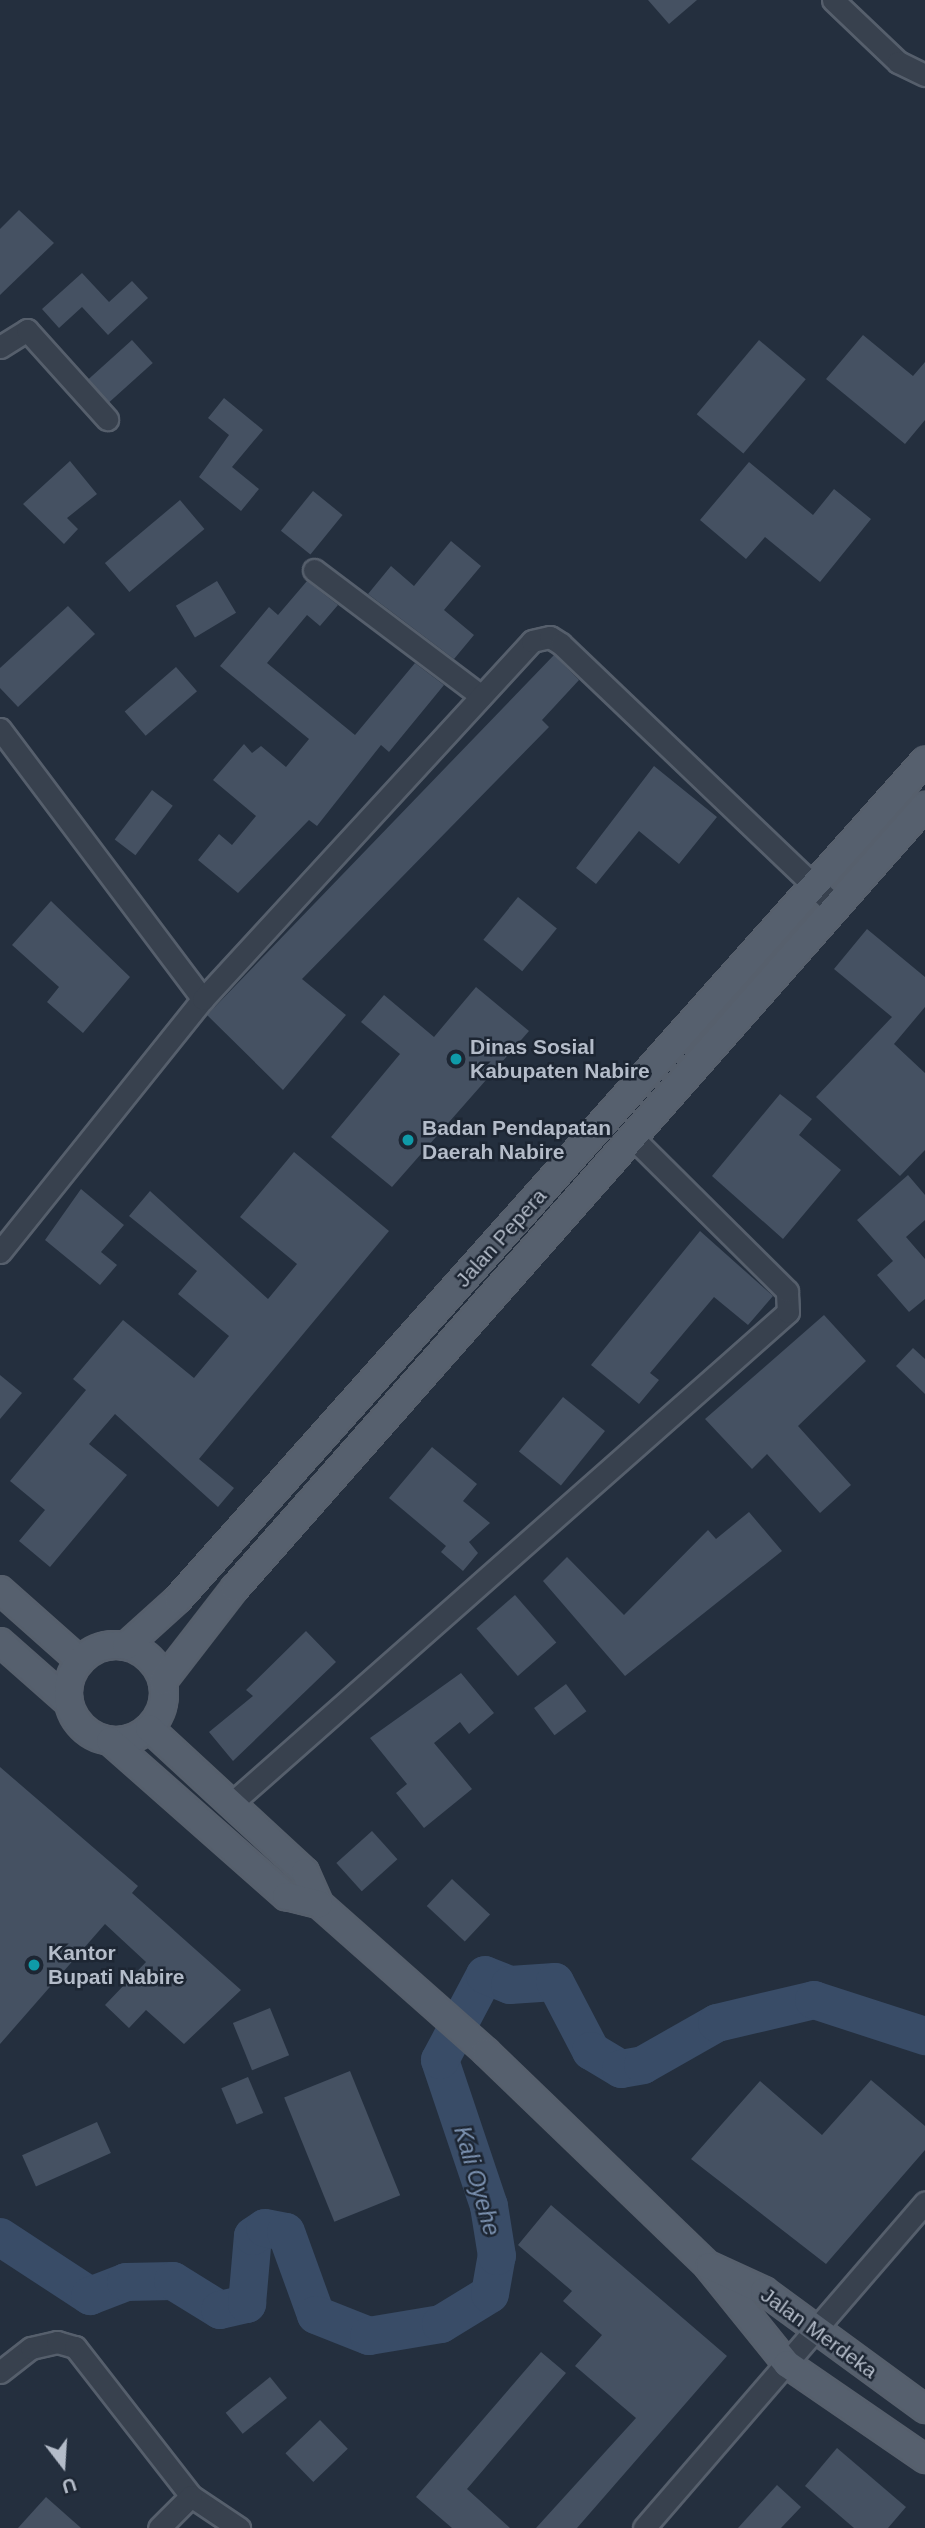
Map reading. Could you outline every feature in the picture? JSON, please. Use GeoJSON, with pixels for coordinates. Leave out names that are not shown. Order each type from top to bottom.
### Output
{"type":"FeatureCollection","features":[{"type":"Feature","properties":{"kind":"main road","name":"Jalan Pepera"},"geometry":{"type":"LineString","coordinates":[[126,1646],[178,1599],[925,761]]}},
{"type":"Feature","properties":{"kind":"main road","name":"Jalan Pepera"},"geometry":{"type":"LineString","coordinates":[[163,1682],[235,1588],[925,806]]}},
{"type":"Feature","properties":{"kind":"main road"},"geometry":{"type":"LineString","coordinates":[[470,1273],[496,1292]]}},
{"type":"Feature","properties":{"kind":"main road"},"geometry":{"type":"LineString","coordinates":[[0,1590],[80,1661]]}},
{"type":"Feature","properties":{"kind":"main road"},"geometry":{"type":"LineString","coordinates":[[0,1642],[68,1702],[85,1730],[110,1741],[286,1896],[319,1904]]}},
{"type":"Feature","properties":{"kind":"main road"},"geometry":{"type":"LineString","coordinates":[[68,1702],[80,1661],[93,1650],[126,1646],[154,1664],[163,1682],[164,1698],[149,1728],[110,1741]]}},
{"type":"Feature","properties":{"kind":"main road"},"geometry":{"type":"LineString","coordinates":[[149,1728],[233,1802],[305,1872],[319,1904],[486,2052],[708,2266]]}},
{"type":"Feature","properties":{"kind":"main road","name":"Jalan Merdeka"},"geometry":{"type":"LineString","coordinates":[[708,2266],[764,2291],[925,2409]]}},
{"type":"Feature","properties":{"kind":"main road","name":"Jalan Merdeka"},"geometry":{"type":"LineString","coordinates":[[708,2266],[787,2364],[925,2459]]}},
{"type":"Feature","properties":{"kind":"street"},"geometry":{"type":"LineString","coordinates":[[833,0],[898,62],[925,75]]}},
{"type":"Feature","properties":{"kind":"street"},"geometry":{"type":"LineString","coordinates":[[0,347],[27,330],[107,419]]}},
{"type":"Feature","properties":{"kind":"street"},"geometry":{"type":"LineString","coordinates":[[314,570],[481,696]]}},
{"type":"Feature","properties":{"kind":"street"},"geometry":{"type":"LineString","coordinates":[[0,1252],[202,999],[532,641],[557,641],[835,906]]}},
{"type":"Feature","properties":{"kind":"street"},"geometry":{"type":"LineString","coordinates":[[0,729],[202,999]]}},
{"type":"Feature","properties":{"kind":"street"},"geometry":{"type":"LineString","coordinates":[[233,1802],[788,1312],[787,1291],[633,1138]]}},
{"type":"Feature","properties":{"kind":"street"},"geometry":{"type":"LineString","coordinates":[[644,2528],[925,2202]]}},
{"type":"Feature","properties":{"kind":"street"},"geometry":{"type":"LineString","coordinates":[[0,2372],[31,2348],[57,2342],[75,2347],[191,2496],[239,2528]]}},
{"type":"Feature","properties":{"kind":"street"},"geometry":{"type":"LineString","coordinates":[[159,2528],[191,2496]]}},
{"type":"Feature","properties":{"kind":"building"},"geometry":{"type":"Polygon","coordinates":[[[648,0],[697,0],[669,24],[648,0]]]}},
{"type":"Feature","properties":{"kind":"building"},"geometry":{"type":"Polygon","coordinates":[[[19,210],[54,243],[0,295],[0,229],[19,210]]]}},
{"type":"Feature","properties":{"kind":"building"},"geometry":{"type":"Polygon","coordinates":[[[82,273],[109,302],[132,281],[148,298],[108,335],[82,307],[59,328],[42,309],[82,273]]]}},
{"type":"Feature","properties":{"kind":"building"},"geometry":{"type":"Polygon","coordinates":[[[863,335],[913,376],[925,362],[925,420],[905,444],[826,379],[863,335]]]}},
{"type":"Feature","properties":{"kind":"building"},"geometry":{"type":"Polygon","coordinates":[[[132,340],[153,363],[109,403],[88,379],[132,340]]]}},
{"type":"Feature","properties":{"kind":"building"},"geometry":{"type":"Polygon","coordinates":[[[759,340],[806,379],[743,454],[697,414],[759,340]]]}},
{"type":"Feature","properties":{"kind":"building"},"geometry":{"type":"Polygon","coordinates":[[[224,398],[263,430],[232,467],[259,489],[241,511],[199,477],[229,435],[208,418],[224,398]]]}},
{"type":"Feature","properties":{"kind":"building"},"geometry":{"type":"Polygon","coordinates":[[[70,461],[97,494],[67,518],[78,529],[64,544],[23,504],[70,461]]]}},
{"type":"Feature","properties":{"kind":"building"},"geometry":{"type":"Polygon","coordinates":[[[749,462],[813,515],[834,489],[871,519],[820,582],[765,537],[746,559],[700,520],[749,462]]]}},
{"type":"Feature","properties":{"kind":"building"},"geometry":{"type":"Polygon","coordinates":[[[313,491],[343,515],[310,555],[281,531],[313,491]]]}},
{"type":"Feature","properties":{"kind":"building"},"geometry":{"type":"Polygon","coordinates":[[[180,500],[204,529],[129,592],[105,563],[180,500]]]}},
{"type":"Feature","properties":{"kind":"building"},"geometry":{"type":"Polygon","coordinates":[[[451,541],[481,566],[444,610],[474,635],[454,659],[368,594],[391,566],[414,586],[451,541]]]}},
{"type":"Feature","properties":{"kind":"building"},"geometry":{"type":"Polygon","coordinates":[[[217,581],[236,613],[195,637],[176,606],[217,581]]]}},
{"type":"Feature","properties":{"kind":"building"},"geometry":{"type":"Polygon","coordinates":[[[307,581],[338,605],[320,626],[307,615],[267,663],[355,735],[415,663],[444,685],[389,752],[381,745],[317,826],[309,820],[238,893],[198,860],[219,834],[232,845],[256,816],[213,780],[244,744],[252,753],[261,746],[286,767],[309,739],[220,666],[269,607],[278,615],[307,581]]]}},
{"type":"Feature","properties":{"kind":"building"},"geometry":{"type":"Polygon","coordinates":[[[68,606],[95,634],[18,707],[0,688],[0,668],[68,606]]]}},
{"type":"Feature","properties":{"kind":"building"},"geometry":{"type":"Polygon","coordinates":[[[554,655],[579,680],[542,720],[549,727],[302,979],[346,1015],[283,1090],[207,1015],[554,655]]]}},
{"type":"Feature","properties":{"kind":"building"},"geometry":{"type":"Polygon","coordinates":[[[176,667],[197,691],[146,736],[125,712],[176,667]]]}},
{"type":"Feature","properties":{"kind":"building"},"geometry":{"type":"Polygon","coordinates":[[[654,766],[717,817],[679,864],[639,831],[596,884],[576,868],[654,766]]]}},
{"type":"Feature","properties":{"kind":"building"},"geometry":{"type":"Polygon","coordinates":[[[152,790],[173,806],[135,855],[115,840],[152,790]]]}},
{"type":"Feature","properties":{"kind":"building"},"geometry":{"type":"Polygon","coordinates":[[[518,897],[557,928],[522,971],[483,940],[518,897]]]}},
{"type":"Feature","properties":{"kind":"building"},"geometry":{"type":"Polygon","coordinates":[[[51,901],[130,977],[83,1033],[47,1002],[59,987],[12,945],[51,901]]]}},
{"type":"Feature","properties":{"kind":"building"},"geometry":{"type":"Polygon","coordinates":[[[867,929],[925,977],[925,1007],[894,1044],[925,1073],[925,1150],[900,1176],[816,1097],[892,1017],[834,969],[867,929]]]}},
{"type":"Feature","properties":{"kind":"building"},"geometry":{"type":"Polygon","coordinates":[[[476,987],[529,1031],[392,1187],[331,1137],[400,1054],[361,1022],[384,995],[434,1037],[476,987]]]}},
{"type":"Feature","properties":{"kind":"building"},"geometry":{"type":"Polygon","coordinates":[[[780,1094],[812,1119],[799,1135],[841,1170],[783,1239],[712,1176],[780,1094]]]}},
{"type":"Feature","properties":{"kind":"building"},"geometry":{"type":"Polygon","coordinates":[[[294,1152],[389,1231],[199,1459],[234,1488],[218,1507],[115,1414],[89,1444],[127,1475],[50,1567],[19,1541],[45,1510],[10,1481],[86,1390],[73,1379],[123,1320],[194,1378],[229,1336],[178,1294],[197,1271],[129,1216],[150,1191],[268,1299],[297,1264],[240,1217],[294,1152]]]}},
{"type":"Feature","properties":{"kind":"building"},"geometry":{"type":"Polygon","coordinates":[[[908,1175],[925,1195],[925,1220],[906,1237],[925,1259],[925,1299],[909,1312],[877,1275],[893,1261],[857,1220],[908,1175]]]}},
{"type":"Feature","properties":{"kind":"building"},"geometry":{"type":"Polygon","coordinates":[[[81,1189],[124,1225],[101,1252],[117,1265],[100,1285],[45,1240],[81,1189]]]}},
{"type":"Feature","properties":{"kind":"building"},"geometry":{"type":"Polygon","coordinates":[[[700,1231],[773,1296],[748,1325],[714,1297],[650,1373],[659,1380],[639,1404],[591,1365],[700,1231]]]}},
{"type":"Feature","properties":{"kind":"building"},"geometry":{"type":"Polygon","coordinates":[[[824,1315],[866,1361],[798,1426],[851,1485],[820,1513],[767,1454],[752,1469],[705,1419],[824,1315]]]}},
{"type":"Feature","properties":{"kind":"building"},"geometry":{"type":"Polygon","coordinates":[[[913,1348],[925,1359],[925,1394],[896,1366],[913,1348]]]}},
{"type":"Feature","properties":{"kind":"building"},"geometry":{"type":"Polygon","coordinates":[[[0,1375],[22,1393],[0,1419],[0,1375]]]}},
{"type":"Feature","properties":{"kind":"building"},"geometry":{"type":"Polygon","coordinates":[[[563,1397],[605,1431],[561,1485],[519,1451],[563,1397]]]}},
{"type":"Feature","properties":{"kind":"building"},"geometry":{"type":"Polygon","coordinates":[[[432,1447],[477,1484],[463,1501],[490,1523],[469,1542],[478,1553],[463,1571],[441,1552],[446,1546],[389,1498],[432,1447]]]}},
{"type":"Feature","properties":{"kind":"building"},"geometry":{"type":"Polygon","coordinates":[[[749,1512],[782,1551],[625,1676],[543,1581],[567,1557],[624,1615],[708,1530],[716,1539],[749,1512]]]}},
{"type":"Feature","properties":{"kind":"building"},"geometry":{"type":"Polygon","coordinates":[[[515,1595],[556,1643],[518,1676],[477,1628],[515,1595]]]}},
{"type":"Feature","properties":{"kind":"building"},"geometry":{"type":"Polygon","coordinates":[[[306,1631],[336,1662],[233,1761],[209,1732],[253,1696],[246,1690],[306,1631]]]}},
{"type":"Feature","properties":{"kind":"building"},"geometry":{"type":"Polygon","coordinates":[[[461,1673],[494,1713],[469,1734],[460,1722],[434,1743],[472,1789],[424,1828],[396,1793],[407,1784],[370,1738],[461,1673]]]}},
{"type":"Feature","properties":{"kind":"building"},"geometry":{"type":"Polygon","coordinates":[[[566,1684],[586,1711],[555,1735],[534,1708],[566,1684]]]}},
{"type":"Feature","properties":{"kind":"building","name":"Kantor Bupati Nabire"},"geometry":{"type":"Polygon","coordinates":[[[0,1767],[138,1886],[132,1893],[241,1990],[184,2044],[146,2010],[129,2028],[105,2005],[146,1962],[105,1924],[0,2044],[0,1767]]]}},
{"type":"Feature","properties":{"kind":"building"},"geometry":{"type":"Polygon","coordinates":[[[372,1831],[397,1859],[362,1891],[336,1863],[372,1831]]]}},
{"type":"Feature","properties":{"kind":"building"},"geometry":{"type":"Polygon","coordinates":[[[452,1879],[490,1914],[465,1942],[427,1906],[452,1879]]]}},
{"type":"Feature","properties":{"kind":"building"},"geometry":{"type":"Polygon","coordinates":[[[270,2008],[289,2055],[252,2070],[233,2023],[270,2008]]]}},
{"type":"Feature","properties":{"kind":"building"},"geometry":{"type":"Polygon","coordinates":[[[350,2071],[400,2195],[334,2222],[284,2098],[350,2071]]]}},
{"type":"Feature","properties":{"kind":"building"},"geometry":{"type":"Polygon","coordinates":[[[248,2077],[263,2113],[237,2124],[221,2088],[248,2077]]]}},
{"type":"Feature","properties":{"kind":"building"},"geometry":{"type":"Polygon","coordinates":[[[871,2080],[925,2126],[925,2150],[826,2264],[691,2159],[760,2081],[822,2135],[871,2080]]]}},
{"type":"Feature","properties":{"kind":"building"},"geometry":{"type":"Polygon","coordinates":[[[97,2122],[111,2153],[36,2186],[22,2155],[97,2122]]]}},
{"type":"Feature","properties":{"kind":"building"},"geometry":{"type":"Polygon","coordinates":[[[551,2205],[727,2356],[577,2528],[536,2528],[636,2418],[575,2366],[602,2335],[563,2301],[572,2291],[518,2245],[551,2205]]]}},
{"type":"Feature","properties":{"kind":"building"},"geometry":{"type":"Polygon","coordinates":[[[541,2352],[566,2373],[467,2489],[510,2528],[452,2528],[416,2497],[541,2352]]]}},
{"type":"Feature","properties":{"kind":"building"},"geometry":{"type":"Polygon","coordinates":[[[270,2377],[287,2398],[243,2434],[226,2413],[270,2377]]]}},
{"type":"Feature","properties":{"kind":"building"},"geometry":{"type":"Polygon","coordinates":[[[320,2420],[348,2449],[313,2482],[285,2453],[320,2420]]]}},
{"type":"Feature","properties":{"kind":"building"},"geometry":{"type":"Polygon","coordinates":[[[837,2448],[906,2507],[888,2528],[854,2528],[805,2486],[837,2448]]]}},
{"type":"Feature","properties":{"kind":"building"},"geometry":{"type":"Polygon","coordinates":[[[777,2485],[801,2507],[781,2528],[738,2528],[777,2485]]]}},
{"type":"Feature","properties":{"kind":"building"},"geometry":{"type":"Polygon","coordinates":[[[46,2497],[81,2528],[18,2528],[46,2497]]]}},
{"type":"Feature","properties":{"kind":"waterway","name":"Kali Oyehe"},"geometry":{"type":"LineString","coordinates":[[0,2237],[90,2296],[126,2282],[173,2281],[220,2310],[247,2304],[253,2236],[265,2228],[286,2232],[316,2315],[369,2336],[441,2324],[490,2294],[497,2256],[489,2206],[440,2060],[485,1975],[510,1985],[555,1982],[591,2051],[621,2069],[643,2065],[717,2023],[814,2000],[925,2036]]}},
{"type":"Feature","properties":{"kind":"place","name":"Dinas Sosial Kabupaten Nabire"},"geometry":{"type":"Point","coordinates":[456,1059]}},
{"type":"Feature","properties":{"kind":"place","name":"Badan Pendapatan Daerah Nabire"},"geometry":{"type":"Point","coordinates":[408,1140]}},
{"type":"Feature","properties":{"kind":"place","name":"Kantor Bupati Nabire"},"geometry":{"type":"Point","coordinates":[34,1965]}}]}
